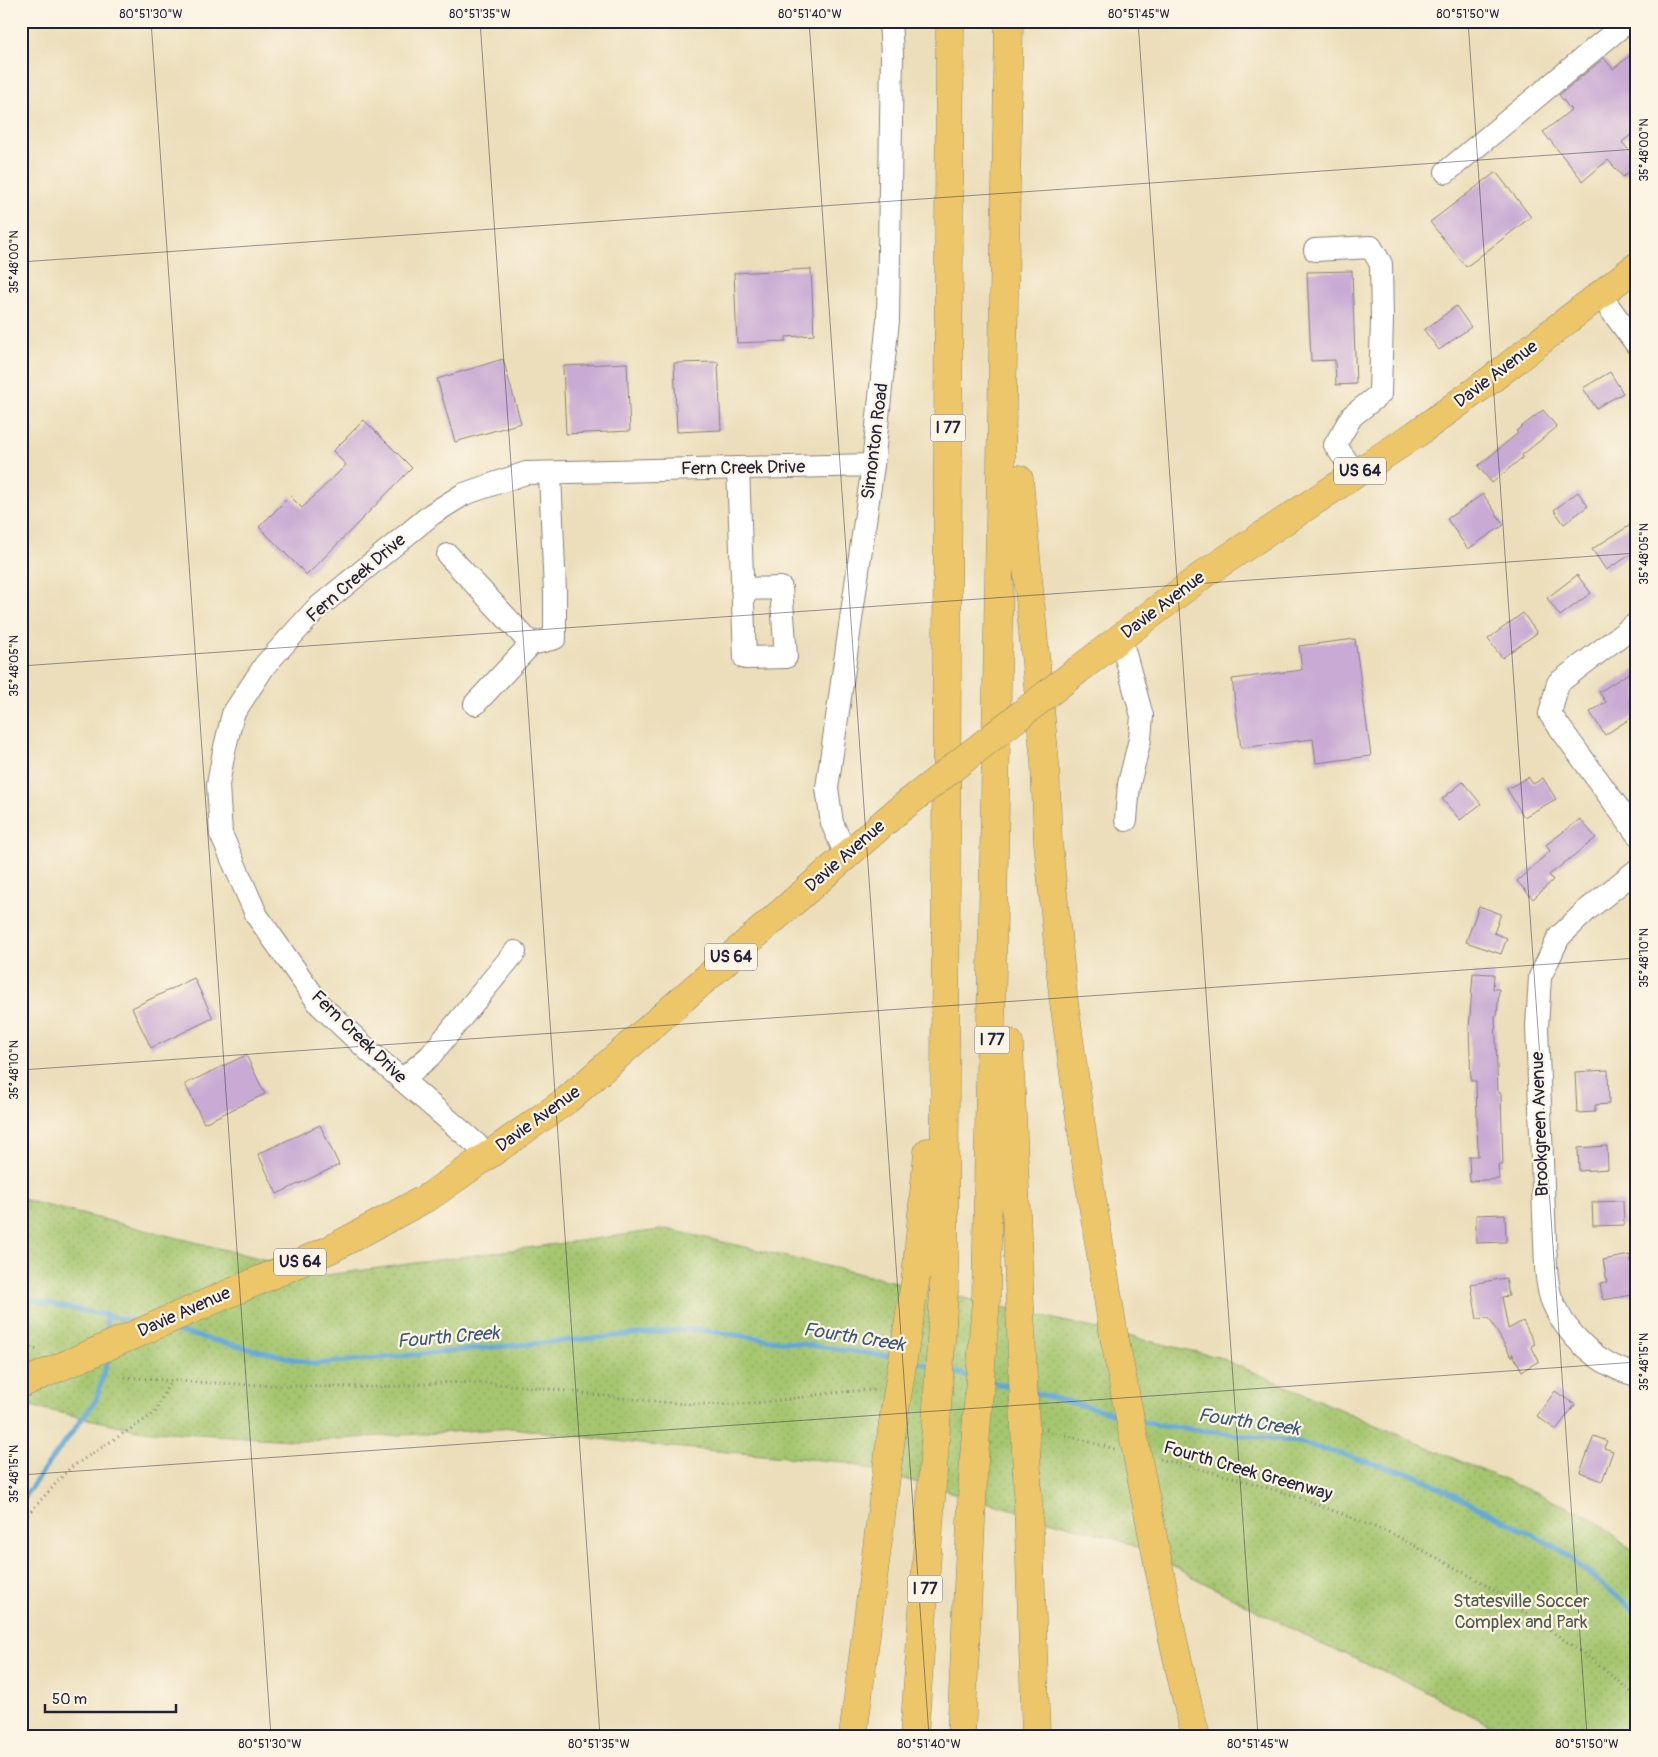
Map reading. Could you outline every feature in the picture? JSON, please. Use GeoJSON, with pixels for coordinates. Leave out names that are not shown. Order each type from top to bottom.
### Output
{"type":"FeatureCollection","features":[{"type":"Feature","properties":{"kind":"main road","name":"I 77"},"geometry":{"type":"LineString","coordinates":[[914,1736],[944,1290],[950,21]]}},
{"type":"Feature","properties":{"kind":"main road","name":"I 77"},"geometry":{"type":"LineString","coordinates":[[960,1736],[974,1458],[986,1299],[1006,336],[1009,21]]}},
{"type":"Feature","properties":{"kind":"main road","name":"Davie Avenue"},"geometry":{"type":"LineString","coordinates":[[28,1381],[331,1248],[430,1196],[567,1100],[894,813],[1120,636],[1204,574],[1416,434],[1489,381],[1637,266]]}},
{"type":"Feature","properties":{"kind":"main road"},"geometry":{"type":"LineString","coordinates":[[1006,336],[1045,763],[1048,842],[1063,995],[1087,1168],[1114,1336],[1172,1635],[1196,1736]]}},
{"type":"Feature","properties":{"kind":"main road"},"geometry":{"type":"LineString","coordinates":[[998,780],[1036,1736]]}},
{"type":"Feature","properties":{"kind":"main road"},"geometry":{"type":"LineString","coordinates":[[853,1736],[893,1422],[916,1276],[944,992]]}},
{"type":"Feature","properties":{"kind":"street","name":"Simonton Road"},"geometry":{"type":"LineString","coordinates":[[846,855],[832,823],[827,788],[873,464],[888,320],[892,54],[890,21]]}},
{"type":"Feature","properties":{"kind":"street"},"geometry":{"type":"LineString","coordinates":[[1446,172],[1628,21]]}},
{"type":"Feature","properties":{"kind":"street"},"geometry":{"type":"LineString","coordinates":[[1315,250],[1371,247],[1381,264],[1380,394],[1352,416],[1335,445],[1356,474]]}},
{"type":"Feature","properties":{"kind":"street"},"geometry":{"type":"LineString","coordinates":[[1600,295],[1637,345]]}},
{"type":"Feature","properties":{"kind":"street","name":"Fern Creek Drive"},"geometry":{"type":"LineString","coordinates":[[489,1155],[370,1052],[320,1005],[257,916],[221,834],[218,785],[233,714],[266,665],[316,609],[432,514],[464,494],[526,473],[873,464]]}},
{"type":"Feature","properties":{"kind":"street"},"geometry":{"type":"LineString","coordinates":[[738,468],[742,590]]}},
{"type":"Feature","properties":{"kind":"street"},"geometry":{"type":"LineString","coordinates":[[475,704],[531,644],[555,638],[550,472]]}},
{"type":"Feature","properties":{"kind":"street"},"geometry":{"type":"LineString","coordinates":[[448,555],[531,644]]}},
{"type":"Feature","properties":{"kind":"street"},"geometry":{"type":"LineString","coordinates":[[1637,623],[1558,684],[1550,714],[1637,834]]}},
{"type":"Feature","properties":{"kind":"street"},"geometry":{"type":"LineString","coordinates":[[1120,636],[1142,716],[1140,738],[1129,784],[1126,820]]}},
{"type":"Feature","properties":{"kind":"street","name":"Brookgreen Avenue"},"geometry":{"type":"LineString","coordinates":[[1637,870],[1587,910],[1559,938],[1540,977],[1537,1027],[1546,1268],[1551,1297],[1560,1318],[1584,1348],[1621,1372],[1637,1375]]}},
{"type":"Feature","properties":{"kind":"street"},"geometry":{"type":"LineString","coordinates":[[403,1079],[430,1056],[515,952]]}},
{"type":"Feature","properties":{"kind":"path"},"geometry":{"type":"LineString","coordinates":[[21,1344],[38,1350]]}},
{"type":"Feature","properties":{"kind":"path"},"geometry":{"type":"LineString","coordinates":[[125,1377],[170,1381],[331,1387],[476,1383],[684,1403],[738,1404],[846,1392],[884,1390]]}},
{"type":"Feature","properties":{"kind":"path"},"geometry":{"type":"LineString","coordinates":[[21,1522],[70,1468],[155,1413],[170,1381]]}},
{"type":"Feature","properties":{"kind":"path"},"geometry":{"type":"LineString","coordinates":[[1040,1428],[1116,1449]]}},
{"type":"Feature","properties":{"kind":"path","name":"Fourth Creek Greenway"},"geometry":{"type":"LineString","coordinates":[[1154,1458],[1235,1478],[1298,1497],[1395,1535],[1483,1584],[1590,1658],[1637,1697]]}},
{"type":"Feature","properties":{"kind":"green space","name":"Statesville Soccer Complex and Park"},"geometry":{"type":"Polygon","coordinates":[[[21,1199],[327,1275],[667,1229],[1218,1357],[1593,1518],[1637,1554],[1637,1736],[1512,1736],[1399,1678],[1321,1644],[1124,1541],[844,1462],[648,1445],[513,1428],[306,1441],[138,1430],[21,1404],[21,1199]]]}},
{"type":"Feature","properties":{"kind":"building"},"geometry":{"type":"Polygon","coordinates":[[[1637,50],[1637,130],[1622,142],[1637,160],[1637,166],[1623,177],[1608,160],[1583,181],[1543,132],[1571,110],[1559,95],[1604,58],[1613,69],[1637,50]]]}},
{"type":"Feature","properties":{"kind":"building"},"geometry":{"type":"Polygon","coordinates":[[[1496,172],[1531,217],[1466,267],[1430,222],[1496,172]]]}},
{"type":"Feature","properties":{"kind":"building"},"geometry":{"type":"Polygon","coordinates":[[[811,269],[814,335],[786,337],[786,341],[737,343],[734,273],[811,269]]]}},
{"type":"Feature","properties":{"kind":"building"},"geometry":{"type":"Polygon","coordinates":[[[1352,271],[1356,384],[1336,385],[1335,360],[1311,361],[1307,272],[1352,271]]]}},
{"type":"Feature","properties":{"kind":"building"},"geometry":{"type":"Polygon","coordinates":[[[1456,306],[1471,327],[1439,350],[1424,330],[1456,306]]]}},
{"type":"Feature","properties":{"kind":"building"},"geometry":{"type":"Polygon","coordinates":[[[503,359],[521,423],[455,442],[437,379],[503,359]]]}},
{"type":"Feature","properties":{"kind":"building"},"geometry":{"type":"Polygon","coordinates":[[[718,362],[721,430],[677,432],[674,363],[718,362]]]}},
{"type":"Feature","properties":{"kind":"building"},"geometry":{"type":"Polygon","coordinates":[[[627,363],[630,431],[566,434],[563,366],[627,363]]]}},
{"type":"Feature","properties":{"kind":"building"},"geometry":{"type":"Polygon","coordinates":[[[1610,372],[1623,393],[1596,408],[1583,388],[1610,372]]]}},
{"type":"Feature","properties":{"kind":"building"},"geometry":{"type":"Polygon","coordinates":[[[1543,410],[1557,427],[1522,455],[1523,457],[1492,483],[1478,466],[1518,433],[1516,431],[1543,410]]]}},
{"type":"Feature","properties":{"kind":"building"},"geometry":{"type":"Polygon","coordinates":[[[364,420],[412,468],[307,575],[259,527],[290,496],[302,508],[346,465],[333,451],[364,420]]]}},
{"type":"Feature","properties":{"kind":"building"},"geometry":{"type":"Polygon","coordinates":[[[1578,492],[1588,506],[1564,524],[1554,510],[1578,492]]]}},
{"type":"Feature","properties":{"kind":"building"},"geometry":{"type":"Polygon","coordinates":[[[1483,494],[1504,525],[1468,549],[1447,519],[1483,494]]]}},
{"type":"Feature","properties":{"kind":"building"},"geometry":{"type":"Polygon","coordinates":[[[1637,521],[1637,551],[1606,570],[1592,549],[1637,521]]]}},
{"type":"Feature","properties":{"kind":"building"},"geometry":{"type":"Polygon","coordinates":[[[1577,575],[1591,593],[1560,616],[1547,598],[1577,575]]]}},
{"type":"Feature","properties":{"kind":"building"},"geometry":{"type":"Polygon","coordinates":[[[1523,613],[1537,633],[1502,658],[1488,639],[1523,613]]]}},
{"type":"Feature","properties":{"kind":"building"},"geometry":{"type":"Polygon","coordinates":[[[1355,639],[1371,756],[1316,763],[1313,739],[1241,748],[1232,679],[1302,670],[1299,646],[1355,639]]]}},
{"type":"Feature","properties":{"kind":"building"},"geometry":{"type":"Polygon","coordinates":[[[1637,668],[1637,714],[1605,735],[1590,712],[1606,702],[1599,692],[1637,668]]]}},
{"type":"Feature","properties":{"kind":"building"},"geometry":{"type":"Polygon","coordinates":[[[1528,777],[1533,784],[1543,778],[1556,799],[1524,817],[1507,789],[1528,777]]]}},
{"type":"Feature","properties":{"kind":"building"},"geometry":{"type":"Polygon","coordinates":[[[1463,782],[1481,804],[1460,820],[1442,799],[1463,782]]]}},
{"type":"Feature","properties":{"kind":"building"},"geometry":{"type":"Polygon","coordinates":[[[1580,819],[1596,838],[1549,875],[1553,880],[1533,899],[1517,881],[1550,851],[1546,845],[1580,819]]]}},
{"type":"Feature","properties":{"kind":"building"},"geometry":{"type":"Polygon","coordinates":[[[1479,906],[1501,914],[1494,933],[1507,938],[1501,954],[1466,942],[1479,906]]]}},
{"type":"Feature","properties":{"kind":"building"},"geometry":{"type":"Polygon","coordinates":[[[1473,973],[1494,974],[1493,989],[1499,989],[1497,1016],[1495,1016],[1498,1093],[1501,1093],[1503,1165],[1498,1165],[1499,1179],[1470,1181],[1469,1156],[1478,1156],[1476,1081],[1471,1081],[1469,1029],[1473,973]]]}},
{"type":"Feature","properties":{"kind":"building"},"geometry":{"type":"Polygon","coordinates":[[[194,978],[213,1018],[151,1048],[132,1008],[194,978]]]}},
{"type":"Feature","properties":{"kind":"building"},"geometry":{"type":"Polygon","coordinates":[[[246,1055],[265,1094],[204,1123],[185,1084],[246,1055]]]}},
{"type":"Feature","properties":{"kind":"building"},"geometry":{"type":"Polygon","coordinates":[[[1608,1070],[1609,1104],[1595,1105],[1595,1112],[1577,1113],[1575,1072],[1608,1070]]]}},
{"type":"Feature","properties":{"kind":"building"},"geometry":{"type":"Polygon","coordinates":[[[320,1125],[339,1165],[277,1194],[258,1154],[320,1125]]]}},
{"type":"Feature","properties":{"kind":"building"},"geometry":{"type":"Polygon","coordinates":[[[1607,1146],[1608,1169],[1579,1171],[1578,1148],[1607,1146]]]}},
{"type":"Feature","properties":{"kind":"building"},"geometry":{"type":"Polygon","coordinates":[[[1623,1201],[1624,1225],[1593,1226],[1592,1202],[1623,1201]]]}},
{"type":"Feature","properties":{"kind":"building"},"geometry":{"type":"Polygon","coordinates":[[[1505,1214],[1506,1242],[1476,1243],[1476,1215],[1505,1214]]]}},
{"type":"Feature","properties":{"kind":"building"},"geometry":{"type":"Polygon","coordinates":[[[1630,1255],[1637,1294],[1603,1300],[1600,1283],[1607,1282],[1603,1260],[1630,1255]]]}},
{"type":"Feature","properties":{"kind":"building"},"geometry":{"type":"Polygon","coordinates":[[[1506,1278],[1509,1296],[1502,1297],[1508,1329],[1523,1321],[1535,1344],[1531,1346],[1539,1361],[1522,1371],[1489,1318],[1477,1319],[1471,1284],[1506,1278]]]}},
{"type":"Feature","properties":{"kind":"building"},"geometry":{"type":"Polygon","coordinates":[[[1555,1391],[1575,1405],[1556,1430],[1537,1416],[1555,1391]]]}},
{"type":"Feature","properties":{"kind":"building"},"geometry":{"type":"Polygon","coordinates":[[[1594,1436],[1607,1441],[1604,1448],[1613,1451],[1602,1481],[1580,1472],[1594,1436]]]}},
{"type":"Feature","properties":{"kind":"waterway","name":"Fourth Creek"},"geometry":{"type":"LineString","coordinates":[[21,1298],[138,1322]]}},
{"type":"Feature","properties":{"kind":"waterway"},"geometry":{"type":"LineString","coordinates":[[106,1314],[108,1337]]}},
{"type":"Feature","properties":{"kind":"waterway","name":"Fourth Creek"},"geometry":{"type":"LineString","coordinates":[[171,1330],[314,1364],[692,1329],[895,1357]]}},
{"type":"Feature","properties":{"kind":"waterway"},"geometry":{"type":"LineString","coordinates":[[21,1501],[96,1400],[109,1355]]}},
{"type":"Feature","properties":{"kind":"waterway","name":"Fourth Creek"},"geometry":{"type":"LineString","coordinates":[[910,1361],[931,1366]]}},
{"type":"Feature","properties":{"kind":"waterway","name":"Fourth Creek"},"geometry":{"type":"LineString","coordinates":[[946,1370],[972,1377]]}},
{"type":"Feature","properties":{"kind":"waterway","name":"Fourth Creek"},"geometry":{"type":"LineString","coordinates":[[988,1381],[1016,1388]]}},
{"type":"Feature","properties":{"kind":"waterway","name":"Fourth Creek"},"geometry":{"type":"LineString","coordinates":[[1031,1392],[1120,1415]]}},
{"type":"Feature","properties":{"kind":"waterway","name":"Fourth Creek"},"geometry":{"type":"LineString","coordinates":[[1140,1421],[1156,1425],[1298,1442],[1417,1476],[1558,1548],[1637,1614]]}}]}
